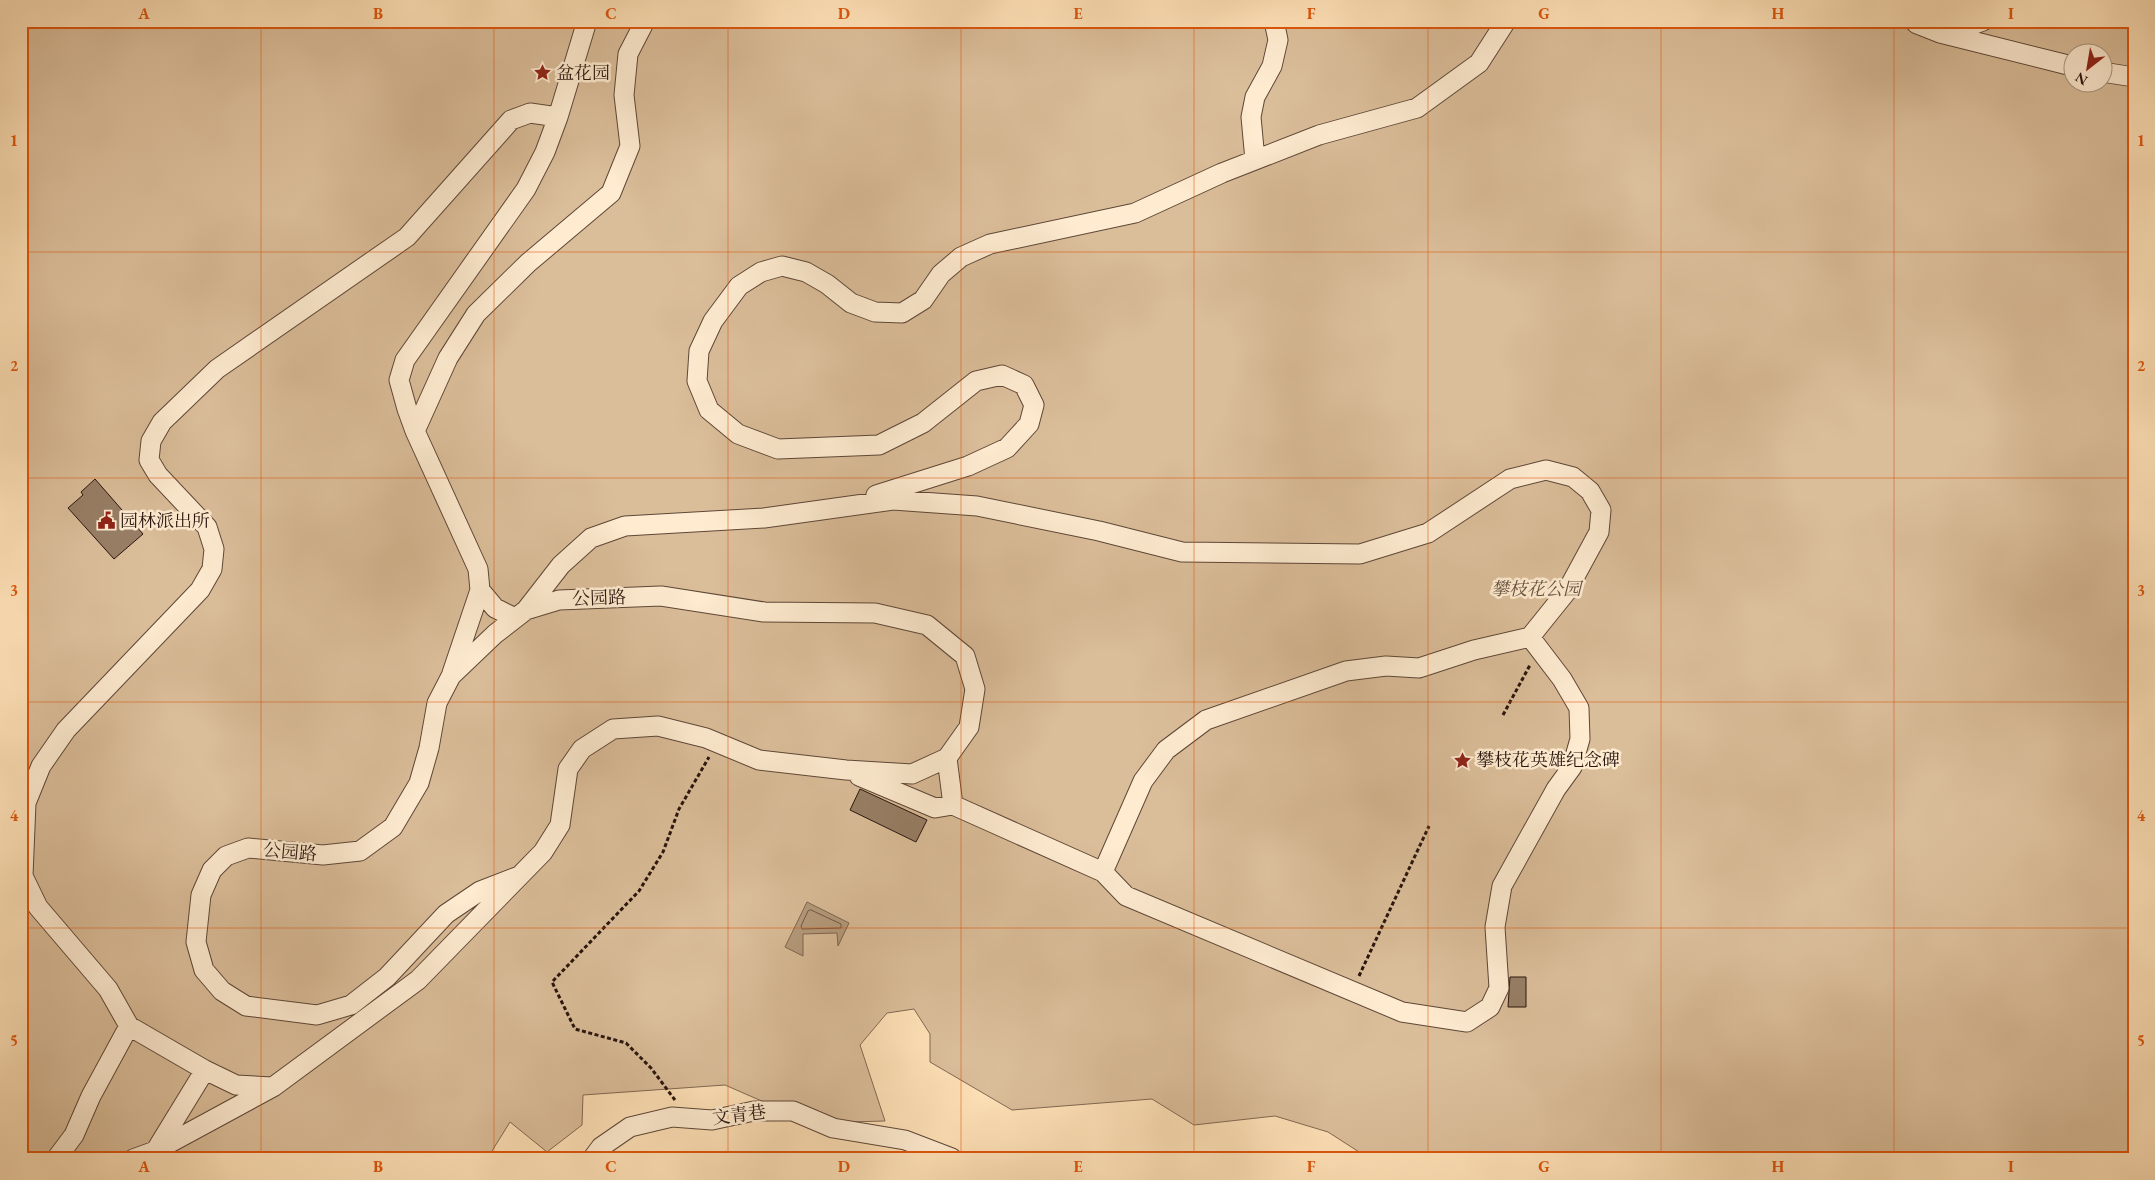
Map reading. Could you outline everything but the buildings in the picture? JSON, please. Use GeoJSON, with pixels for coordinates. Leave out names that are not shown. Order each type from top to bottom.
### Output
{"type":"FeatureCollection","features":[{"type":"Feature","properties":{"kind":"street"},"geometry":{"type":"LineString","coordinates":[[451,676],[480,590],[478,569],[415,431],[399,380],[405,360],[526,189],[545,152],[558,117],[587,21]]}},
{"type":"Feature","properties":{"kind":"street"},"geometry":{"type":"LineString","coordinates":[[415,431],[448,358],[476,314],[528,263],[610,193],[630,146],[624,95],[628,54],[645,21]]}},
{"type":"Feature","properties":{"kind":"street"},"geometry":{"type":"LineString","coordinates":[[1255,160],[1251,117],[1255,97],[1272,66],[1278,40],[1274,21]]}},
{"type":"Feature","properties":{"kind":"street"},"geometry":{"type":"LineString","coordinates":[[832,509],[968,466],[1007,448],[1029,424],[1034,405],[1024,386],[1002,375],[976,381],[923,423],[880,445],[778,449],[738,434],[709,410],[697,381],[698,351],[713,321],[739,286],[760,272],[782,266],[806,272],[827,284],[851,303],[875,312],[902,313],[923,300],[941,274],[961,256],[990,244],[1134,213],[1255,160],[1319,135],[1417,108],[1479,63],[1506,21]]}},
{"type":"Feature","properties":{"kind":"street"},"geometry":{"type":"LineString","coordinates":[[1914,21],[1916,24],[1940,33],[2062,64]]}},
{"type":"Feature","properties":{"kind":"street"},"geometry":{"type":"LineString","coordinates":[[1940,33],[1984,21]]}},
{"type":"Feature","properties":{"kind":"street"},"geometry":{"type":"LineString","coordinates":[[2112,74],[2134,77]]}},
{"type":"Feature","properties":{"kind":"street"},"geometry":{"type":"LineString","coordinates":[[273,1087],[236,1085],[205,1070],[129,1026],[108,989],[38,907],[23,876],[26,803],[41,766],[66,730],[200,590],[212,569],[214,548],[207,527],[158,474],[150,460],[151,441],[162,422],[217,369],[407,237],[511,120],[530,113],[558,117]]}},
{"type":"Feature","properties":{"kind":"street"},"geometry":{"type":"LineString","coordinates":[[480,590],[495,608],[521,614],[561,565],[591,538],[624,526],[764,518],[893,500],[977,506],[1099,531],[1182,552],[1360,554],[1428,532],[1510,480],[1546,470],[1573,477],[1590,491],[1601,510],[1599,532],[1567,591],[1534,644]]}},
{"type":"Feature","properties":{"kind":"street","name":"公园路"},"geometry":{"type":"LineString","coordinates":[[133,1159],[155,1151],[273,1087],[418,980],[519,876],[542,852],[560,825],[568,769],[582,749],[613,729],[658,726],[717,743],[759,760],[846,770],[912,774],[947,758],[969,727],[975,689],[965,656],[927,625],[875,612],[764,612],[661,596],[559,600],[521,614],[495,634],[451,676],[437,703],[429,748],[419,782],[393,827],[360,851],[323,855],[248,848],[226,856],[212,870],[201,894],[196,942],[204,970],[222,991],[246,1006],[317,1016],[351,1005],[386,977],[446,914],[480,891],[519,876]]}},
{"type":"Feature","properties":{"kind":"street"},"geometry":{"type":"LineString","coordinates":[[1103,872],[1144,782],[1166,750],[1206,720],[1346,671],[1386,666],[1419,668],[1474,650],[1534,644]]}},
{"type":"Feature","properties":{"kind":"street"},"geometry":{"type":"LineString","coordinates":[[846,770],[935,808],[953,805],[1103,872],[1126,896],[1402,1012],[1467,1022],[1490,1008],[1499,988],[1495,927],[1502,886],[1556,789],[1572,767],[1580,739],[1579,708],[1562,679],[1534,644]]}},
{"type":"Feature","properties":{"kind":"street"},"geometry":{"type":"LineString","coordinates":[[947,758],[953,805]]}},
{"type":"Feature","properties":{"kind":"street"},"geometry":{"type":"LineString","coordinates":[[56,1159],[74,1135],[91,1096],[129,1026]]}},
{"type":"Feature","properties":{"kind":"street"},"geometry":{"type":"LineString","coordinates":[[155,1151],[205,1070]]}},
{"type":"Feature","properties":{"kind":"street","name":"文青巷"},"geometry":{"type":"LineString","coordinates":[[592,1159],[601,1147],[630,1126],[672,1117],[712,1120],[754,1111],[793,1111],[833,1128],[905,1140],[952,1158]]}},
{"type":"Feature","properties":{"kind":"path"},"geometry":{"type":"LineString","coordinates":[[1503,715],[1534,644]]}},
{"type":"Feature","properties":{"kind":"path"},"geometry":{"type":"LineString","coordinates":[[689,1119],[651,1068],[626,1043],[575,1029],[552,982],[639,891],[664,852],[680,809],[717,743]]}},
{"type":"Feature","properties":{"kind":"path"},"geometry":{"type":"LineString","coordinates":[[1352,990],[1430,826]]}},
{"type":"Feature","properties":{"kind":"green space","name":"攀枝花公园"},"geometry":{"type":"Polygon","coordinates":[[[21,21],[2134,21],[2134,1159],[1370,1159],[1328,1132],[1275,1116],[1194,1125],[1152,1099],[1012,1110],[930,1062],[930,1034],[914,1009],[887,1013],[860,1045],[885,1121],[812,1123],[725,1085],[583,1095],[582,1125],[547,1152],[510,1122],[487,1159],[21,1159],[21,21]]]}},
{"type":"Feature","properties":{"kind":"water"},"geometry":{"type":"Polygon","coordinates":[[[807,902],[849,923],[838,946],[837,933],[803,934],[803,956],[785,947],[807,902]]]}},
{"type":"Feature","properties":{"kind":"place","name":"盆花园"},"geometry":{"type":"Point","coordinates":[542,73]}},
{"type":"Feature","properties":{"kind":"place","name":"园林派出所"},"geometry":{"type":"Point","coordinates":[106,521]}},
{"type":"Feature","properties":{"kind":"place","name":"攀枝花英雄纪念碑"},"geometry":{"type":"Point","coordinates":[1462,760]}}]}
